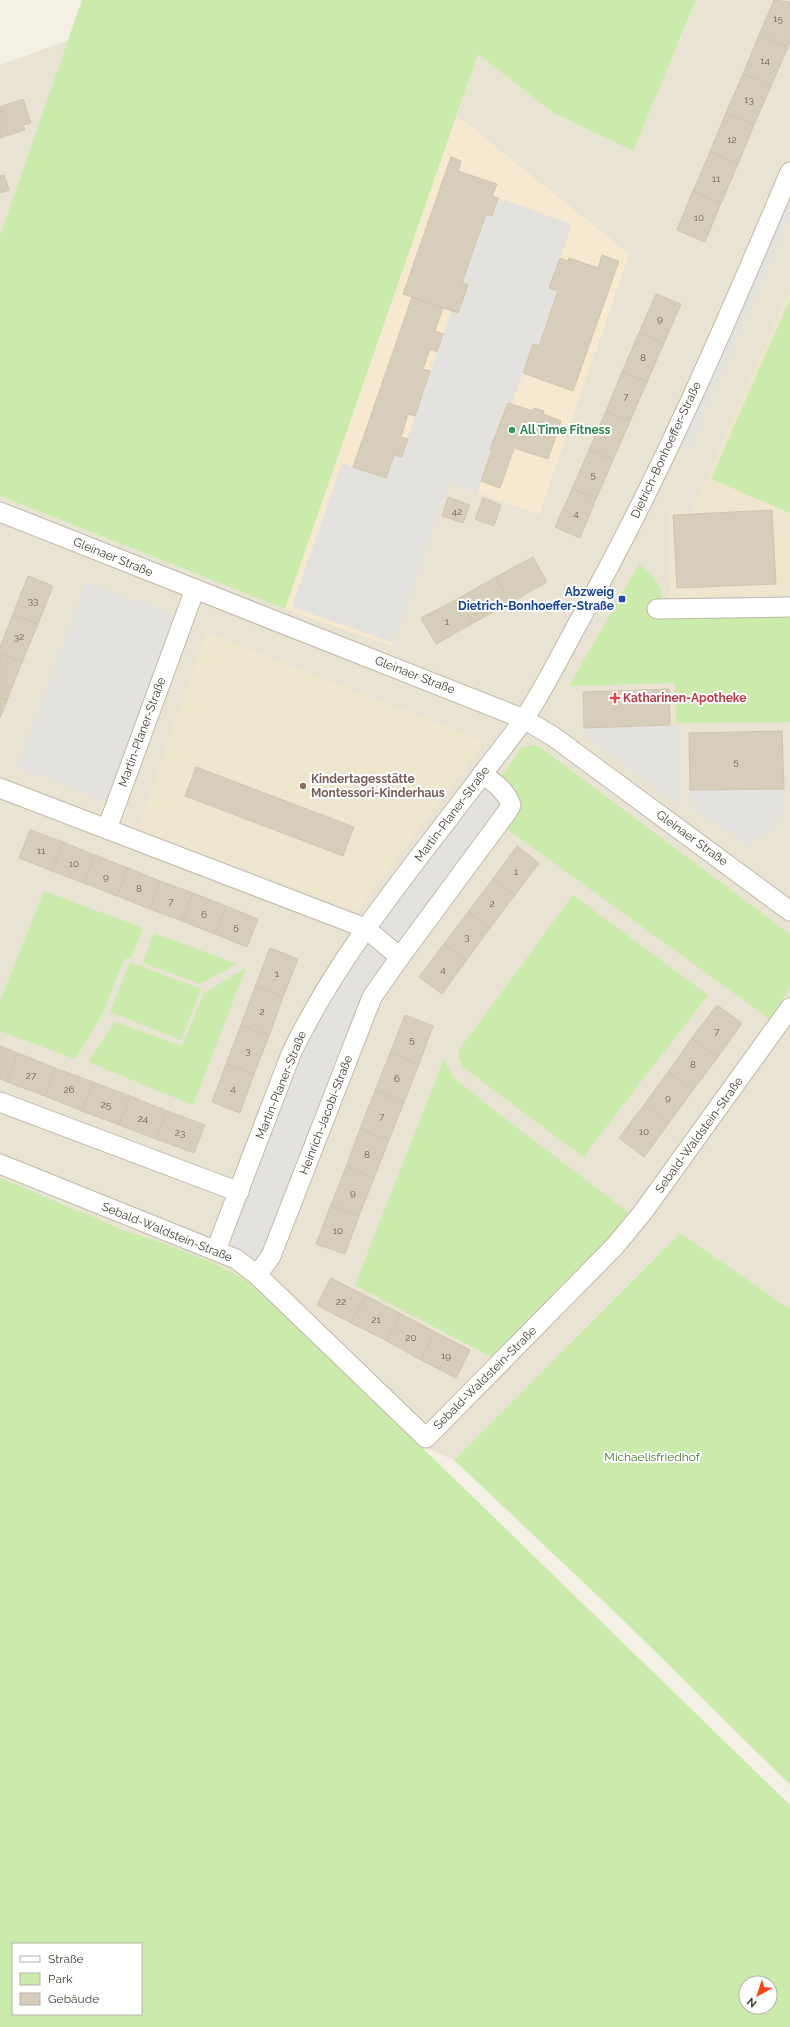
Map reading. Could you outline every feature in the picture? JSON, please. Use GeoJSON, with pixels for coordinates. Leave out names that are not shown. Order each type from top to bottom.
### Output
{"type":"FeatureCollection","features":[{"type":"Feature","properties":{"kind":"street","name":"Dietrich-Bonhoeffer-Straße"},"geometry":{"type":"LineString","coordinates":[[524,719],[598,589],[637,513],[735,302],[790,172]]}},
{"type":"Feature","properties":{"kind":"street","name":"Gleinaer Straße"},"geometry":{"type":"LineString","coordinates":[[0,512],[524,719],[554,737],[790,911]]}},
{"type":"Feature","properties":{"kind":"street","name":"Martin-Planer-Straße"},"geometry":{"type":"LineString","coordinates":[[107,829],[195,589]]}},
{"type":"Feature","properties":{"kind":"street"},"geometry":{"type":"LineString","coordinates":[[657,610],[790,607]]}},
{"type":"Feature","properties":{"kind":"street","name":"Martin-Planer-Straße"},"geometry":{"type":"LineString","coordinates":[[216,1250],[291,1054],[320,997],[365,928],[524,719]]}},
{"type":"Feature","properties":{"kind":"street","name":"Heinrich-Jacobi-Straße"},"geometry":{"type":"LineString","coordinates":[[257,1275],[271,1256],[372,997],[511,805],[501,788],[482,774]]}},
{"type":"Feature","properties":{"kind":"street"},"geometry":{"type":"LineString","coordinates":[[0,788],[365,928],[400,957]]}},
{"type":"Feature","properties":{"kind":"street","name":"Sebald-Waldstein-Straße"},"geometry":{"type":"LineString","coordinates":[[0,1164],[236,1259],[257,1275],[426,1438],[615,1246],[643,1212],[790,1008]]}},
{"type":"Feature","properties":{"kind":"street"},"geometry":{"type":"LineString","coordinates":[[0,1102],[239,1192]]}},
{"type":"Feature","properties":{"kind":"shaded area"},"geometry":{"type":"Polygon","coordinates":[[[696,0],[790,0],[790,1309],[680,1233],[454,1460],[419,1445],[297,1326],[248,1281],[216,1264],[166,1244],[126,1231],[0,1178],[0,496],[285,609],[392,646],[449,483],[539,514],[629,254],[457,116],[478,53],[552,112],[679,43],[696,0]]]}},
{"type":"Feature","properties":{"kind":"shaded area"},"geometry":{"type":"Polygon","coordinates":[[[69,40],[0,236],[0,65],[69,40]]]}},
{"type":"Feature","properties":{"kind":"shaded area"},"geometry":{"type":"Polygon","coordinates":[[[457,116],[629,254],[539,514],[449,483],[392,646],[285,609],[457,116]]]}},
{"type":"Feature","properties":{"kind":"shaded area"},"geometry":{"type":"Polygon","coordinates":[[[790,191],[790,217],[690,447],[680,443],[790,191]]]}},
{"type":"Feature","properties":{"kind":"shaded area"},"geometry":{"type":"Polygon","coordinates":[[[498,198],[572,224],[550,288],[558,291],[539,346],[533,344],[512,404],[508,403],[499,429],[497,429],[490,449],[492,450],[477,493],[449,483],[394,643],[292,607],[342,463],[386,478],[394,455],[401,457],[451,311],[458,313],[468,285],[462,283],[486,214],[492,216],[498,198]]]}},
{"type":"Feature","properties":{"kind":"shaded area"},"geometry":{"type":"Polygon","coordinates":[[[790,287],[790,594],[670,598],[669,512],[692,511],[790,287]]]}},
{"type":"Feature","properties":{"kind":"shaded area"},"geometry":{"type":"Polygon","coordinates":[[[86,582],[177,616],[108,801],[17,767],[86,582]]]}},
{"type":"Feature","properties":{"kind":"shaded area","name":"Kindertagesstätte Montessori-Kinderhaus"},"geometry":{"type":"Polygon","coordinates":[[[206,632],[485,742],[357,911],[138,829],[206,632]]]}},
{"type":"Feature","properties":{"kind":"shaded area"},"geometry":{"type":"Polygon","coordinates":[[[679,725],[680,806],[588,738],[584,728],[679,725]]]}},
{"type":"Feature","properties":{"kind":"shaded area"},"geometry":{"type":"Polygon","coordinates":[[[482,787],[496,793],[502,805],[403,941],[265,1251],[259,1257],[249,1257],[234,1250],[231,1244],[233,1230],[295,1067],[328,1001],[381,920],[482,787]]]}},
{"type":"Feature","properties":{"kind":"shaded area"},"geometry":{"type":"Polygon","coordinates":[[[784,789],[784,809],[771,832],[748,845],[691,808],[690,790],[784,789]]]}},
{"type":"Feature","properties":{"kind":"green space"},"geometry":{"type":"Polygon","coordinates":[[[82,0],[696,0],[633,151],[552,112],[478,54],[285,609],[0,496],[0,236],[82,0]]]}},
{"type":"Feature","properties":{"kind":"green space"},"geometry":{"type":"Polygon","coordinates":[[[790,299],[790,513],[711,479],[790,299]]]}},
{"type":"Feature","properties":{"kind":"green space"},"geometry":{"type":"Polygon","coordinates":[[[639,564],[653,577],[660,588],[663,600],[664,619],[790,614],[790,722],[676,723],[675,683],[569,686],[639,564]]]}},
{"type":"Feature","properties":{"kind":"green space"},"geometry":{"type":"Polygon","coordinates":[[[537,745],[790,934],[790,986],[771,1020],[507,829],[515,816],[500,778],[522,747],[537,745]]]}},
{"type":"Feature","properties":{"kind":"green space"},"geometry":{"type":"Polygon","coordinates":[[[44,891],[143,928],[131,958],[124,959],[103,1013],[75,1059],[0,1031],[0,1001],[44,891]]]}},
{"type":"Feature","properties":{"kind":"green space"},"geometry":{"type":"Polygon","coordinates":[[[573,895],[708,995],[583,1157],[463,1067],[459,1058],[459,1050],[573,895]]]}},
{"type":"Feature","properties":{"kind":"green space"},"geometry":{"type":"Polygon","coordinates":[[[154,933],[237,964],[200,984],[143,963],[154,933]]]}},
{"type":"Feature","properties":{"kind":"green space"},"geometry":{"type":"Polygon","coordinates":[[[130,962],[201,989],[181,1040],[110,1012],[130,962]]]}},
{"type":"Feature","properties":{"kind":"green space"},"geometry":{"type":"Polygon","coordinates":[[[246,968],[193,1105],[88,1062],[115,1022],[182,1046],[204,993],[246,968]]]}},
{"type":"Feature","properties":{"kind":"green space"},"geometry":{"type":"Polygon","coordinates":[[[444,1059],[453,1077],[499,1114],[632,1215],[493,1358],[355,1285],[444,1059]]]}},
{"type":"Feature","properties":{"kind":"green space"},"geometry":{"type":"Polygon","coordinates":[[[0,1178],[126,1231],[166,1244],[216,1264],[248,1281],[297,1326],[790,1805],[790,2027],[0,2027],[0,1178]]]}},
{"type":"Feature","properties":{"kind":"green space","name":"Michaelisfriedhof"},"geometry":{"type":"Polygon","coordinates":[[[680,1233],[790,1309],[790,1785],[619,1616],[454,1460],[680,1233]]]}},
{"type":"Feature","properties":{"kind":"building"},"geometry":{"type":"Polygon","coordinates":[[[774,0],[790,2],[790,42],[788,47],[759,35],[774,0]]]}},
{"type":"Feature","properties":{"kind":"building"},"geometry":{"type":"Polygon","coordinates":[[[759,35],[788,47],[771,86],[743,74],[759,35]]]}},
{"type":"Feature","properties":{"kind":"building"},"geometry":{"type":"Polygon","coordinates":[[[743,74],[771,86],[754,125],[726,113],[743,74]]]}},
{"type":"Feature","properties":{"kind":"building"},"geometry":{"type":"Polygon","coordinates":[[[23,99],[31,123],[23,125],[25,130],[0,138],[0,107],[23,99]]]}},
{"type":"Feature","properties":{"kind":"building"},"geometry":{"type":"Polygon","coordinates":[[[726,113],[754,125],[738,164],[710,152],[726,113]]]}},
{"type":"Feature","properties":{"kind":"building"},"geometry":{"type":"Polygon","coordinates":[[[710,152],[738,164],[721,203],[693,191],[710,152]]]}},
{"type":"Feature","properties":{"kind":"building"},"geometry":{"type":"Polygon","coordinates":[[[451,157],[461,161],[458,171],[497,184],[492,196],[498,198],[492,216],[486,214],[462,283],[468,285],[458,313],[403,294],[451,157]]]}},
{"type":"Feature","properties":{"kind":"building"},"geometry":{"type":"Polygon","coordinates":[[[4,175],[9,190],[0,193],[0,176],[4,175]]]}},
{"type":"Feature","properties":{"kind":"building"},"geometry":{"type":"Polygon","coordinates":[[[693,191],[721,203],[705,242],[677,230],[693,191]]]}},
{"type":"Feature","properties":{"kind":"building"},"geometry":{"type":"Polygon","coordinates":[[[602,255],[619,261],[573,391],[523,373],[533,344],[539,346],[558,291],[549,288],[560,258],[568,261],[569,258],[598,268],[602,255]]]}},
{"type":"Feature","properties":{"kind":"building"},"geometry":{"type":"Polygon","coordinates":[[[656,294],[681,304],[664,343],[639,333],[656,294]]]}},
{"type":"Feature","properties":{"kind":"building"},"geometry":{"type":"Polygon","coordinates":[[[412,297],[443,308],[435,331],[443,334],[437,352],[430,349],[423,369],[430,371],[415,416],[408,414],[401,437],[408,439],[402,457],[394,455],[386,478],[353,467],[412,297]]]}},
{"type":"Feature","properties":{"kind":"building"},"geometry":{"type":"Polygon","coordinates":[[[639,333],[664,343],[647,382],[622,372],[639,333]]]}},
{"type":"Feature","properties":{"kind":"building"},"geometry":{"type":"Polygon","coordinates":[[[622,372],[647,382],[630,421],[606,411],[622,372]]]}},
{"type":"Feature","properties":{"kind":"building"},"geometry":{"type":"Polygon","coordinates":[[[508,403],[533,411],[534,408],[544,411],[543,414],[561,421],[548,459],[514,448],[500,488],[481,481],[492,450],[490,449],[508,403]]]}},
{"type":"Feature","properties":{"kind":"building"},"geometry":{"type":"Polygon","coordinates":[[[606,411],[630,421],[613,460],[589,450],[606,411]]]}},
{"type":"Feature","properties":{"kind":"building"},"geometry":{"type":"Polygon","coordinates":[[[589,450],[613,460],[596,499],[572,489],[589,450]]]}},
{"type":"Feature","properties":{"kind":"building"},"geometry":{"type":"Polygon","coordinates":[[[572,489],[596,499],[580,538],[555,527],[572,489]]]}},
{"type":"Feature","properties":{"kind":"building"},"geometry":{"type":"Polygon","coordinates":[[[448,497],[470,505],[463,523],[442,516],[448,497]]]}},
{"type":"Feature","properties":{"kind":"building"},"geometry":{"type":"Polygon","coordinates":[[[483,498],[501,505],[494,526],[475,519],[483,498]]]}},
{"type":"Feature","properties":{"kind":"building"},"geometry":{"type":"Polygon","coordinates":[[[772,510],[776,584],[677,588],[673,515],[772,510]]]}},
{"type":"Feature","properties":{"kind":"building"},"geometry":{"type":"Polygon","coordinates":[[[533,557],[547,582],[510,603],[496,577],[533,557]]]}},
{"type":"Feature","properties":{"kind":"building"},"geometry":{"type":"Polygon","coordinates":[[[28,576],[53,586],[38,624],[13,614],[28,576]]]}},
{"type":"Feature","properties":{"kind":"building"},"geometry":{"type":"Polygon","coordinates":[[[496,577],[510,603],[473,623],[459,598],[496,577]]]}},
{"type":"Feature","properties":{"kind":"building"},"geometry":{"type":"Polygon","coordinates":[[[459,598],[473,623],[436,644],[421,618],[459,598]]]}},
{"type":"Feature","properties":{"kind":"building"},"geometry":{"type":"Polygon","coordinates":[[[13,614],[38,624],[22,662],[0,653],[0,647],[13,614]]]}},
{"type":"Feature","properties":{"kind":"building"},"geometry":{"type":"Polygon","coordinates":[[[0,653],[22,662],[7,700],[0,698],[0,653]]]}},
{"type":"Feature","properties":{"kind":"building"},"geometry":{"type":"Polygon","coordinates":[[[669,689],[670,725],[584,728],[583,692],[669,689]]]}},
{"type":"Feature","properties":{"kind":"building"},"geometry":{"type":"Polygon","coordinates":[[[0,698],[7,700],[0,718],[0,698]]]}},
{"type":"Feature","properties":{"kind":"building"},"geometry":{"type":"Polygon","coordinates":[[[782,731],[784,789],[690,790],[689,733],[782,731]]]}},
{"type":"Feature","properties":{"kind":"building"},"geometry":{"type":"Polygon","coordinates":[[[196,767],[354,827],[343,856],[185,796],[196,767]]]}},
{"type":"Feature","properties":{"kind":"building"},"geometry":{"type":"Polygon","coordinates":[[[30,830],[63,842],[52,871],[19,858],[30,830]]]}},
{"type":"Feature","properties":{"kind":"building"},"geometry":{"type":"Polygon","coordinates":[[[63,842],[95,855],[84,883],[52,871],[63,842]]]}},
{"type":"Feature","properties":{"kind":"building"},"geometry":{"type":"Polygon","coordinates":[[[517,846],[539,863],[515,895],[493,879],[517,846]]]}},
{"type":"Feature","properties":{"kind":"building"},"geometry":{"type":"Polygon","coordinates":[[[95,855],[128,868],[117,896],[84,883],[95,855]]]}},
{"type":"Feature","properties":{"kind":"building"},"geometry":{"type":"Polygon","coordinates":[[[128,868],[160,881],[150,909],[117,896],[128,868]]]}},
{"type":"Feature","properties":{"kind":"building"},"geometry":{"type":"Polygon","coordinates":[[[493,879],[515,895],[490,928],[468,912],[493,879]]]}},
{"type":"Feature","properties":{"kind":"building"},"geometry":{"type":"Polygon","coordinates":[[[160,881],[193,893],[182,921],[150,909],[160,881]]]}},
{"type":"Feature","properties":{"kind":"building"},"geometry":{"type":"Polygon","coordinates":[[[193,893],[226,906],[215,934],[182,921],[193,893]]]}},
{"type":"Feature","properties":{"kind":"building"},"geometry":{"type":"Polygon","coordinates":[[[226,906],[258,919],[247,947],[215,934],[226,906]]]}},
{"type":"Feature","properties":{"kind":"building"},"geometry":{"type":"Polygon","coordinates":[[[468,912],[490,928],[466,961],[444,944],[468,912]]]}},
{"type":"Feature","properties":{"kind":"building"},"geometry":{"type":"Polygon","coordinates":[[[444,944],[466,961],[442,994],[419,977],[444,944]]]}},
{"type":"Feature","properties":{"kind":"building"},"geometry":{"type":"Polygon","coordinates":[[[270,948],[298,959],[283,997],[255,987],[270,948]]]}},
{"type":"Feature","properties":{"kind":"building"},"geometry":{"type":"Polygon","coordinates":[[[255,987],[283,997],[269,1036],[241,1025],[255,987]]]}},
{"type":"Feature","properties":{"kind":"building"},"geometry":{"type":"Polygon","coordinates":[[[717,1005],[742,1023],[718,1057],[692,1038],[717,1005]]]}},
{"type":"Feature","properties":{"kind":"building"},"geometry":{"type":"Polygon","coordinates":[[[405,1015],[433,1026],[419,1064],[390,1053],[405,1015]]]}},
{"type":"Feature","properties":{"kind":"building"},"geometry":{"type":"Polygon","coordinates":[[[241,1025],[269,1036],[254,1074],[226,1064],[241,1025]]]}},
{"type":"Feature","properties":{"kind":"building"},"geometry":{"type":"Polygon","coordinates":[[[692,1038],[718,1057],[693,1090],[668,1072],[692,1038]]]}},
{"type":"Feature","properties":{"kind":"building"},"geometry":{"type":"Polygon","coordinates":[[[0,1046],[18,1053],[7,1082],[0,1079],[0,1046]]]}},
{"type":"Feature","properties":{"kind":"building"},"geometry":{"type":"Polygon","coordinates":[[[18,1053],[55,1068],[45,1096],[7,1082],[18,1053]]]}},
{"type":"Feature","properties":{"kind":"building"},"geometry":{"type":"Polygon","coordinates":[[[390,1053],[419,1064],[404,1102],[375,1091],[390,1053]]]}},
{"type":"Feature","properties":{"kind":"building"},"geometry":{"type":"Polygon","coordinates":[[[226,1064],[254,1074],[240,1113],[212,1102],[226,1064]]]}},
{"type":"Feature","properties":{"kind":"building"},"geometry":{"type":"Polygon","coordinates":[[[55,1068],[93,1082],[82,1111],[45,1096],[55,1068]]]}},
{"type":"Feature","properties":{"kind":"building"},"geometry":{"type":"Polygon","coordinates":[[[668,1072],[693,1090],[669,1123],[644,1105],[668,1072]]]}},
{"type":"Feature","properties":{"kind":"building"},"geometry":{"type":"Polygon","coordinates":[[[93,1082],[130,1096],[119,1125],[82,1111],[93,1082]]]}},
{"type":"Feature","properties":{"kind":"building"},"geometry":{"type":"Polygon","coordinates":[[[375,1091],[404,1102],[389,1140],[360,1129],[375,1091]]]}},
{"type":"Feature","properties":{"kind":"building"},"geometry":{"type":"Polygon","coordinates":[[[130,1096],[167,1111],[156,1139],[119,1125],[130,1096]]]}},
{"type":"Feature","properties":{"kind":"building"},"geometry":{"type":"Polygon","coordinates":[[[644,1105],[669,1123],[644,1157],[619,1138],[644,1105]]]}},
{"type":"Feature","properties":{"kind":"building"},"geometry":{"type":"Polygon","coordinates":[[[167,1111],[205,1125],[194,1153],[156,1139],[167,1111]]]}},
{"type":"Feature","properties":{"kind":"building"},"geometry":{"type":"Polygon","coordinates":[[[360,1129],[389,1140],[374,1178],[346,1167],[360,1129]]]}},
{"type":"Feature","properties":{"kind":"building"},"geometry":{"type":"Polygon","coordinates":[[[346,1167],[374,1178],[359,1216],[331,1205],[346,1167]]]}},
{"type":"Feature","properties":{"kind":"building"},"geometry":{"type":"Polygon","coordinates":[[[331,1205],[359,1216],[345,1254],[316,1244],[331,1205]]]}},
{"type":"Feature","properties":{"kind":"building"},"geometry":{"type":"Polygon","coordinates":[[[331,1278],[366,1296],[351,1323],[317,1305],[331,1278]]]}},
{"type":"Feature","properties":{"kind":"building"},"geometry":{"type":"Polygon","coordinates":[[[366,1296],[401,1314],[387,1341],[351,1323],[366,1296]]]}},
{"type":"Feature","properties":{"kind":"building"},"geometry":{"type":"Polygon","coordinates":[[[401,1314],[435,1332],[421,1360],[387,1341],[401,1314]]]}},
{"type":"Feature","properties":{"kind":"building"},"geometry":{"type":"Polygon","coordinates":[[[435,1332],[470,1350],[456,1378],[421,1360],[435,1332]]]}},
{"type":"Feature","properties":{"kind":"place","name":"All Time Fitness"},"geometry":{"type":"Point","coordinates":[512,430]}},
{"type":"Feature","properties":{"kind":"place","name":"Abzweig Dietrich-Bonhoeffer-Straße"},"geometry":{"type":"Point","coordinates":[622,599]}},
{"type":"Feature","properties":{"kind":"place","name":"Katharinen-Apotheke"},"geometry":{"type":"Point","coordinates":[615,698]}},
{"type":"Feature","properties":{"kind":"place","name":"Kindertagesstätte Montessori-Kinderhaus"},"geometry":{"type":"Point","coordinates":[303,786]}}]}
